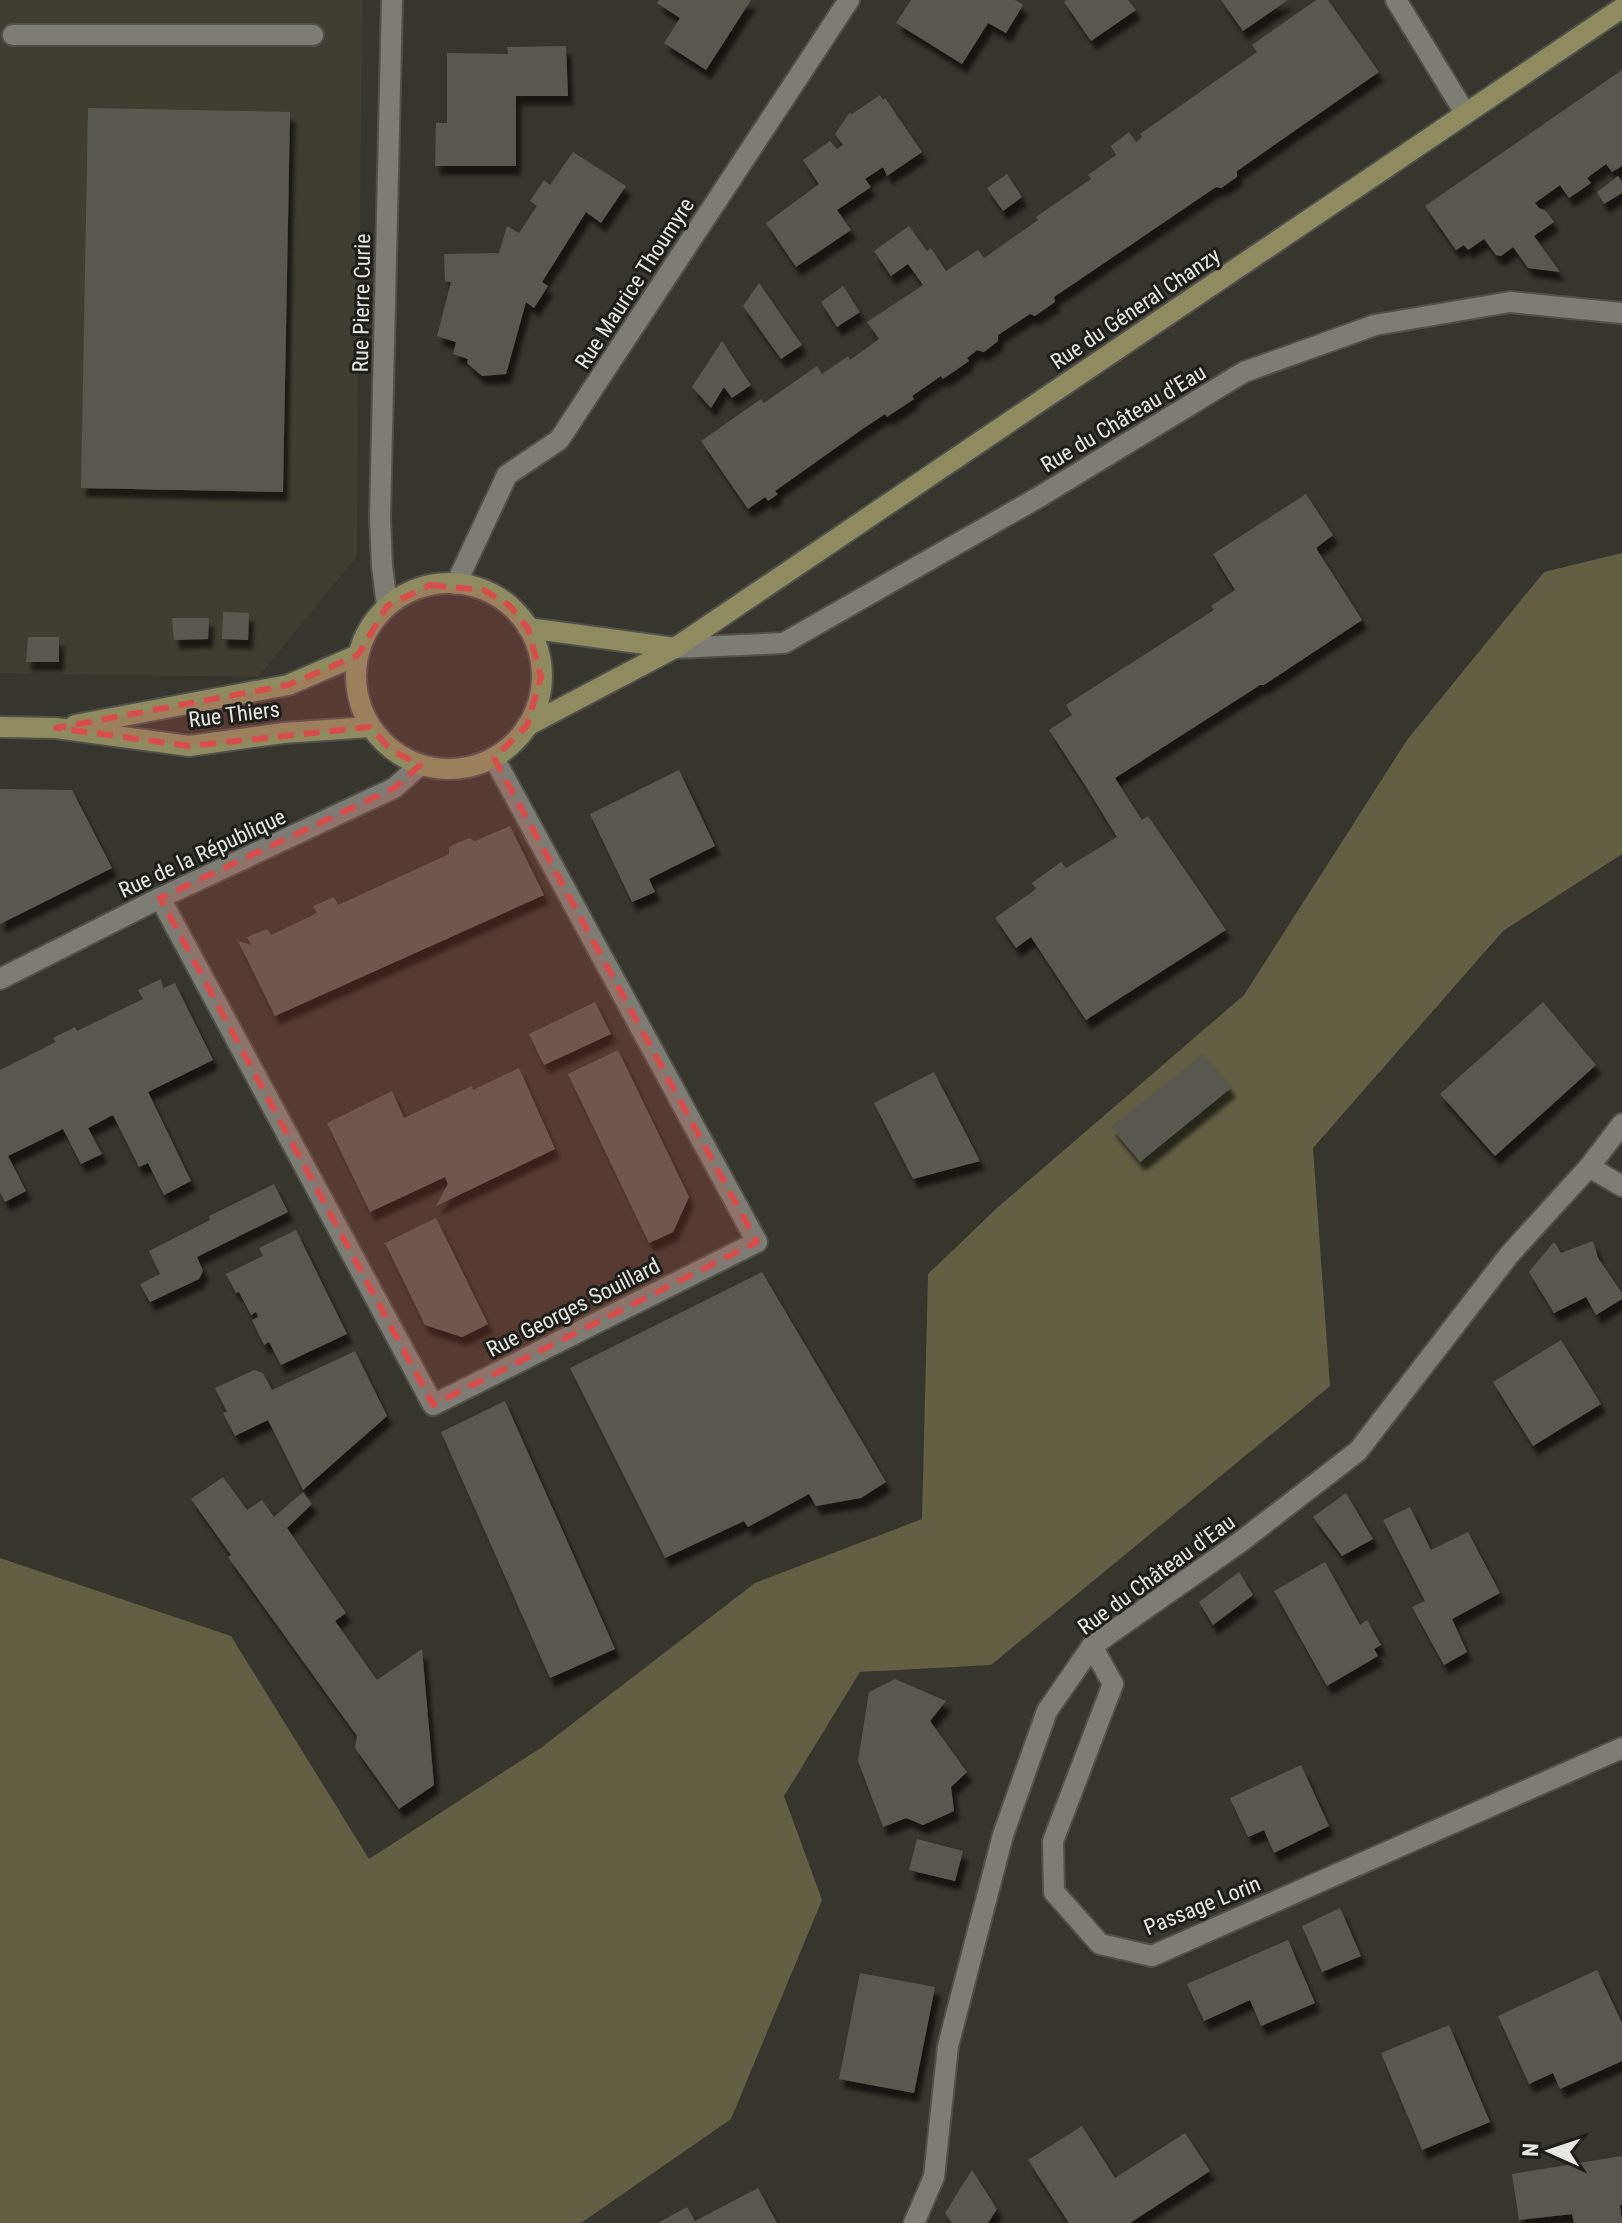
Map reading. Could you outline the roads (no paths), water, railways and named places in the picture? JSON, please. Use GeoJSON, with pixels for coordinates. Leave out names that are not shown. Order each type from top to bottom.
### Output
{"type":"FeatureCollection","features":[{"type":"Feature","properties":{"kind":"main road","name":"Rue du Géneral Chanzy"},"geometry":{"type":"LineString","coordinates":[[527,726],[675,648],[1622,8]]}},
{"type":"Feature","properties":{"kind":"main road"},"geometry":{"type":"LineString","coordinates":[[456,584],[484,590],[509,605],[528,628],[539,651],[541,677],[538,703],[513,745],[494,758],[470,768],[445,770],[420,765],[391,750],[370,727],[360,704],[356,680],[358,655],[369,629],[387,606],[408,593],[430,585],[456,584]]}},
{"type":"Feature","properties":{"kind":"main road"},"geometry":{"type":"LineString","coordinates":[[528,628],[675,648]]}},
{"type":"Feature","properties":{"kind":"main road","name":"Rue Thiers"},"geometry":{"type":"LineString","coordinates":[[56,728],[288,685],[358,655]]}},
{"type":"Feature","properties":{"kind":"main road","name":"Rue Thiers"},"geometry":{"type":"LineString","coordinates":[[0,727],[56,728],[189,746],[283,733],[370,727]]}},
{"type":"Feature","properties":{"kind":"street","name":"Rue Pierre Curie"},"geometry":{"type":"LineString","coordinates":[[387,606],[380,517],[392,0]]}},
{"type":"Feature","properties":{"kind":"street","name":"Rue Maurice Thoumyre"},"geometry":{"type":"LineString","coordinates":[[456,584],[507,475],[559,440],[849,0]]}},
{"type":"Feature","properties":{"kind":"street"},"geometry":{"type":"LineString","coordinates":[[1396,0],[1465,113]]}},
{"type":"Feature","properties":{"kind":"street"},"geometry":{"type":"LineString","coordinates":[[13,35],[313,35]]}},
{"type":"Feature","properties":{"kind":"street","name":"Rue du Château d'Eau"},"geometry":{"type":"LineString","coordinates":[[675,648],[784,643],[1039,497],[1244,372],[1375,325],[1510,302],[1622,313]]}},
{"type":"Feature","properties":{"kind":"street","name":"Rue Georges Souillard"},"geometry":{"type":"LineString","coordinates":[[160,898],[433,1405],[757,1242],[494,758]]}},
{"type":"Feature","properties":{"kind":"street","name":"Rue de la République"},"geometry":{"type":"LineString","coordinates":[[0,979],[160,898],[394,788],[420,765]]}},
{"type":"Feature","properties":{"kind":"street","name":"Rue du Château d'Eau"},"geometry":{"type":"LineString","coordinates":[[914,2223],[934,2177],[948,2046],[1003,1835],[1047,1711],[1092,1646],[1239,1543],[1358,1451],[1509,1255],[1589,1167],[1622,1124]]}},
{"type":"Feature","properties":{"kind":"street"},"geometry":{"type":"LineString","coordinates":[[1589,1167],[1622,1186]]}},
{"type":"Feature","properties":{"kind":"street","name":"Passage Lorin"},"geometry":{"type":"LineString","coordinates":[[1092,1646],[1113,1684],[1053,1841],[1054,1892],[1100,1944],[1152,1956],[1622,1748]]}}]}
